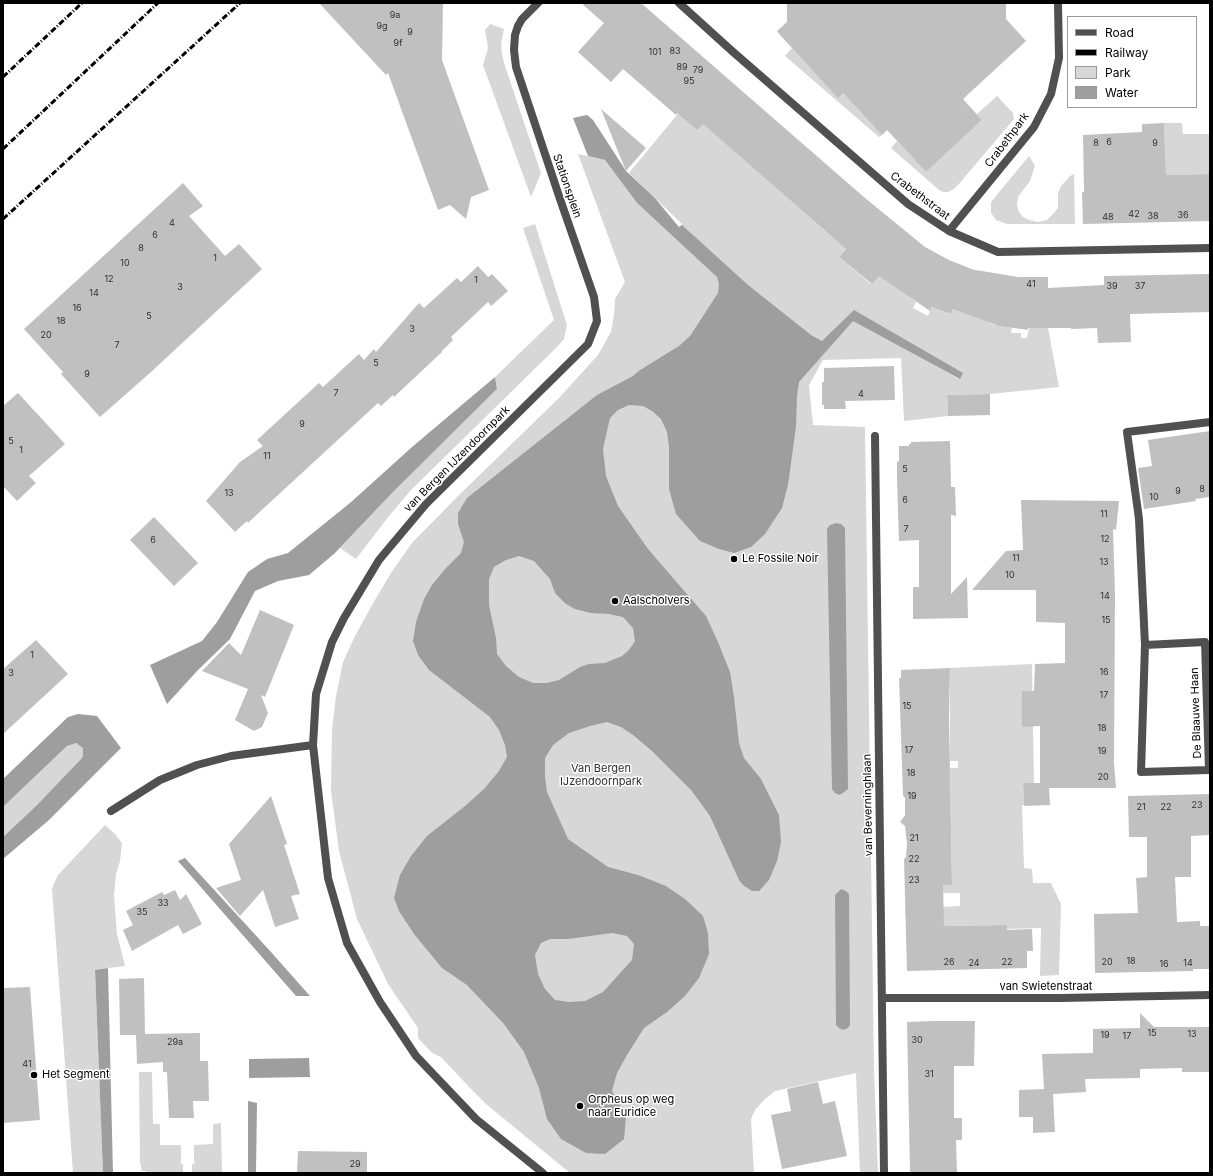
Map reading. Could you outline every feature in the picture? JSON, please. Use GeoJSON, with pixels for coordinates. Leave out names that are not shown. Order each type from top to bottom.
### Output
{"type":"FeatureCollection","features":[{"type":"Feature","properties":{"kind":"street","name":"Stationsplein"},"geometry":{"type":"LineString","coordinates":[[538,3],[522,19],[518,26],[515,35],[514,50],[516,67],[594,297],[597,322],[588,344],[561,371]]}},
{"type":"Feature","properties":{"kind":"street","name":"Crabethstraat"},"geometry":{"type":"LineString","coordinates":[[678,3],[908,204],[949,231],[998,252],[1210,248]]}},
{"type":"Feature","properties":{"kind":"street","name":"Crabethpark"},"geometry":{"type":"LineString","coordinates":[[949,231],[1034,127],[1051,94],[1059,58],[1058,3]]}},
{"type":"Feature","properties":{"kind":"street","name":"van Bergen IJzendoornpark"},"geometry":{"type":"LineString","coordinates":[[543,1173],[476,1119],[416,1056],[380,1002],[347,943],[328,878],[313,745],[316,694],[332,642],[344,618],[379,560],[426,504],[561,371]]}},
{"type":"Feature","properties":{"kind":"street","name":"De Blaauwe Haan"},"geometry":{"type":"LineString","coordinates":[[1145,645],[1205,642],[1209,770],[1141,772],[1145,645],[1139,519],[1127,432],[1210,422]]}},
{"type":"Feature","properties":{"kind":"street","name":"van Beverninghlaan"},"geometry":{"type":"LineString","coordinates":[[875,436],[884,1173]]}},
{"type":"Feature","properties":{"kind":"street"},"geometry":{"type":"LineString","coordinates":[[111,811],[160,780],[197,766],[231,756],[313,745]]}},
{"type":"Feature","properties":{"kind":"street","name":"van Swietenstraat"},"geometry":{"type":"LineString","coordinates":[[883,998],[1061,998],[1210,995]]}},
{"type":"Feature","properties":{"kind":"green space"},"geometry":{"type":"Polygon","coordinates":[[[490,24],[504,29],[501,44],[502,55],[541,173],[531,197],[483,65],[488,48],[485,30],[490,24]]]}},
{"type":"Feature","properties":{"kind":"green space"},"geometry":{"type":"Polygon","coordinates":[[[792,48],[838,97],[843,93],[882,135],[879,137],[785,56],[792,48]]]}},
{"type":"Feature","properties":{"kind":"green space"},"geometry":{"type":"Polygon","coordinates":[[[997,96],[1013,113],[1014,119],[958,185],[948,192],[939,190],[891,148],[897,141],[926,172],[982,120],[977,114],[997,96]]]}},
{"type":"Feature","properties":{"kind":"green space","name":"Van Bergen IJzendoornpark"},"geometry":{"type":"Polygon","coordinates":[[[681,110],[696,117],[832,237],[838,231],[848,246],[839,257],[871,284],[881,273],[916,302],[913,308],[928,316],[931,307],[951,314],[953,309],[992,318],[991,324],[1012,328],[1011,333],[1021,333],[1021,338],[1027,338],[1029,328],[1048,328],[1059,387],[990,394],[947,395],[948,416],[904,421],[901,358],[823,360],[809,385],[813,425],[865,427],[874,1069],[878,1173],[860,1173],[856,1073],[775,1091],[764,1100],[755,1110],[751,1119],[754,1173],[570,1173],[486,1104],[441,1057],[432,1053],[418,1038],[418,1028],[388,984],[357,919],[339,851],[331,791],[332,730],[336,696],[343,662],[372,605],[391,573],[412,543],[559,398],[598,355],[611,332],[615,299],[625,282],[578,154],[605,160],[637,203],[672,235],[682,224],[629,173],[681,110]],[[853,320],[959,379],[962,373],[853,320]]]}},
{"type":"Feature","properties":{"kind":"green space"},"geometry":{"type":"Polygon","coordinates":[[[1164,123],[1182,123],[1183,134],[1210,134],[1210,174],[1166,175],[1164,123]]]}},
{"type":"Feature","properties":{"kind":"green space"},"geometry":{"type":"Polygon","coordinates":[[[1029,156],[1035,166],[1030,181],[1018,197],[1017,205],[1019,212],[1023,217],[1029,220],[1038,222],[1047,220],[1058,208],[1058,193],[1061,186],[1070,176],[1074,174],[1075,224],[1007,224],[996,220],[991,213],[991,202],[1029,156]]]}},
{"type":"Feature","properties":{"kind":"green space"},"geometry":{"type":"Polygon","coordinates":[[[535,224],[567,325],[564,339],[411,490],[356,559],[340,548],[394,491],[497,389],[495,377],[554,320],[523,228],[535,224]]]}},
{"type":"Feature","properties":{"kind":"green space"},"geometry":{"type":"Polygon","coordinates":[[[1032,664],[1034,783],[1023,784],[1024,805],[1022,805],[1024,868],[1032,869],[1033,883],[1051,883],[1061,904],[1059,975],[1040,976],[1041,928],[1007,929],[1007,925],[944,926],[919,916],[905,917],[906,902],[941,907],[960,906],[960,893],[943,893],[943,885],[952,884],[950,768],[958,768],[958,761],[950,761],[950,668],[1032,664]]]}},
{"type":"Feature","properties":{"kind":"green space"},"geometry":{"type":"Polygon","coordinates":[[[73,743],[79,744],[83,748],[83,756],[81,759],[37,805],[3,837],[3,807],[67,746],[73,743]]]}},
{"type":"Feature","properties":{"kind":"green space"},"geometry":{"type":"Polygon","coordinates":[[[105,825],[122,843],[120,861],[116,874],[114,895],[117,934],[125,966],[95,970],[103,1173],[73,1173],[52,888],[58,875],[105,825]]]}},
{"type":"Feature","properties":{"kind":"green space"},"geometry":{"type":"Polygon","coordinates":[[[139,1072],[152,1072],[153,1124],[160,1124],[160,1145],[181,1145],[180,1164],[183,1164],[183,1173],[146,1173],[146,1171],[142,1171],[140,1163],[139,1072]]]}},
{"type":"Feature","properties":{"kind":"green space"},"geometry":{"type":"Polygon","coordinates":[[[221,1123],[222,1173],[192,1173],[192,1164],[195,1164],[194,1145],[213,1144],[213,1124],[221,1123]]]}},
{"type":"Feature","properties":{"kind":"water"},"geometry":{"type":"Polygon","coordinates":[[[587,115],[593,120],[626,171],[654,197],[679,227],[682,225],[748,285],[811,335],[822,341],[854,310],[963,373],[960,379],[853,321],[799,382],[796,426],[788,485],[782,508],[765,534],[751,547],[734,553],[719,549],[700,541],[676,514],[669,489],[669,447],[667,432],[661,419],[652,411],[643,406],[629,405],[618,410],[610,418],[603,449],[606,476],[618,506],[648,549],[706,616],[730,672],[739,743],[744,758],[761,779],[779,815],[781,842],[777,861],[769,880],[759,891],[752,891],[744,886],[739,880],[710,816],[691,790],[652,751],[621,727],[607,722],[569,733],[553,745],[545,758],[547,792],[568,839],[608,867],[638,875],[666,886],[685,899],[703,916],[708,933],[709,954],[699,978],[685,996],[667,1012],[644,1028],[617,1073],[612,1091],[626,1117],[624,1139],[605,1154],[586,1153],[561,1139],[547,1119],[539,1088],[524,1052],[504,1024],[467,985],[442,968],[414,934],[399,911],[394,898],[400,875],[411,856],[427,836],[484,789],[499,771],[507,757],[505,745],[499,730],[490,717],[429,670],[418,655],[413,641],[416,622],[424,599],[432,585],[461,553],[464,542],[458,524],[458,513],[467,498],[597,395],[633,376],[640,370],[679,346],[690,336],[718,293],[719,284],[717,277],[637,203],[605,160],[588,156],[573,118],[587,115]],[[519,556],[506,560],[494,567],[489,579],[489,605],[496,638],[497,654],[506,666],[519,677],[533,683],[547,683],[559,680],[580,667],[589,664],[605,663],[622,656],[629,650],[635,641],[633,628],[623,617],[609,614],[591,613],[575,609],[566,604],[555,593],[550,579],[534,561],[519,556]],[[612,933],[568,939],[550,939],[541,943],[535,955],[538,974],[545,989],[555,1000],[569,1002],[585,1001],[603,992],[632,960],[634,944],[627,936],[612,933]]]}},
{"type":"Feature","properties":{"kind":"water"},"geometry":{"type":"Polygon","coordinates":[[[495,377],[497,389],[394,491],[335,553],[309,575],[278,581],[255,591],[230,639],[197,671],[167,704],[150,665],[202,641],[217,622],[248,572],[267,559],[288,553],[350,503],[412,447],[495,377]]]}},
{"type":"Feature","properties":{"kind":"water"},"geometry":{"type":"Polygon","coordinates":[[[836,523],[841,524],[845,528],[848,789],[839,795],[832,789],[827,529],[830,525],[836,523]]]}},
{"type":"Feature","properties":{"kind":"water"},"geometry":{"type":"Polygon","coordinates":[[[78,714],[97,716],[121,748],[49,820],[3,859],[3,837],[37,805],[81,759],[83,756],[83,748],[76,743],[67,746],[3,807],[3,779],[68,717],[78,714]]]}},
{"type":"Feature","properties":{"kind":"water"},"geometry":{"type":"Polygon","coordinates":[[[185,858],[310,996],[296,996],[178,861],[185,858]]]}},
{"type":"Feature","properties":{"kind":"water"},"geometry":{"type":"Polygon","coordinates":[[[841,889],[849,894],[850,1025],[848,1028],[843,1030],[836,1025],[835,895],[841,889]]]}},
{"type":"Feature","properties":{"kind":"water"},"geometry":{"type":"Polygon","coordinates":[[[108,968],[113,1173],[103,1173],[95,970],[108,968]]]}},
{"type":"Feature","properties":{"kind":"water"},"geometry":{"type":"Polygon","coordinates":[[[309,1058],[310,1077],[249,1078],[249,1059],[309,1058]]]}},
{"type":"Feature","properties":{"kind":"water"},"geometry":{"type":"Polygon","coordinates":[[[248,1101],[257,1103],[256,1173],[248,1173],[248,1101]]]}},
{"type":"Feature","properties":{"kind":"building"},"geometry":{"type":"Polygon","coordinates":[[[319,3],[443,3],[442,60],[489,190],[471,197],[466,219],[450,205],[438,210],[388,73],[386,75],[319,3]]]}},
{"type":"Feature","properties":{"kind":"building"},"geometry":{"type":"Polygon","coordinates":[[[581,3],[641,3],[865,198],[925,247],[949,260],[974,270],[1018,277],[1048,277],[1048,288],[1104,285],[1104,276],[1210,274],[1210,312],[1130,314],[1131,342],[1098,343],[1097,328],[1028,328],[1028,330],[999,326],[953,309],[951,314],[931,307],[930,311],[879,276],[872,284],[839,257],[846,249],[703,124],[697,130],[677,113],[676,115],[623,69],[611,82],[578,52],[604,23],[581,3]]]}},
{"type":"Feature","properties":{"kind":"building"},"geometry":{"type":"Polygon","coordinates":[[[787,3],[1006,3],[1006,19],[1026,41],[963,99],[982,120],[926,172],[887,130],[882,135],[843,93],[838,98],[780,35],[777,31],[787,22],[787,3]]]}},
{"type":"Feature","properties":{"kind":"building"},"geometry":{"type":"Polygon","coordinates":[[[601,109],[646,148],[626,171],[617,149],[601,109]]]}},
{"type":"Feature","properties":{"kind":"building"},"geometry":{"type":"Polygon","coordinates":[[[1164,123],[1166,175],[1210,174],[1210,221],[1083,224],[1083,135],[1142,132],[1142,124],[1164,123]]]}},
{"type":"Feature","properties":{"kind":"building"},"geometry":{"type":"Polygon","coordinates":[[[183,183],[203,206],[189,216],[225,256],[239,244],[262,269],[100,417],[61,374],[63,372],[24,329],[183,183]]]}},
{"type":"Feature","properties":{"kind":"building"},"geometry":{"type":"Polygon","coordinates":[[[478,266],[488,277],[492,274],[508,291],[491,306],[488,302],[451,337],[453,340],[442,352],[394,397],[393,395],[381,406],[378,403],[248,523],[247,521],[235,532],[206,501],[240,462],[263,446],[257,440],[319,383],[323,387],[359,354],[364,360],[374,349],[376,352],[419,303],[424,308],[457,278],[461,282],[478,266]]]}},
{"type":"Feature","properties":{"kind":"building"},"geometry":{"type":"Polygon","coordinates":[[[894,366],[895,400],[845,401],[846,409],[824,409],[824,405],[822,405],[822,382],[824,382],[824,368],[894,366]]]}},
{"type":"Feature","properties":{"kind":"building"},"geometry":{"type":"Polygon","coordinates":[[[18,393],[65,444],[29,476],[36,483],[17,501],[3,486],[3,406],[18,393]]]}},
{"type":"Feature","properties":{"kind":"building"},"geometry":{"type":"Polygon","coordinates":[[[990,394],[990,415],[948,416],[947,395],[990,394]]]}},
{"type":"Feature","properties":{"kind":"building"},"geometry":{"type":"Polygon","coordinates":[[[1210,431],[1210,497],[1195,499],[1196,501],[1144,509],[1138,468],[1152,466],[1148,440],[1210,431]]]}},
{"type":"Feature","properties":{"kind":"building"},"geometry":{"type":"Polygon","coordinates":[[[950,441],[951,487],[955,487],[956,516],[951,515],[951,594],[967,577],[968,618],[913,619],[913,587],[919,587],[919,540],[899,541],[897,462],[899,461],[899,446],[909,446],[911,442],[950,441]]]}},
{"type":"Feature","properties":{"kind":"building"},"geometry":{"type":"Polygon","coordinates":[[[1021,500],[1119,501],[1116,530],[1113,529],[1115,594],[1114,763],[1116,788],[1049,788],[1050,805],[1024,806],[1023,783],[1040,783],[1040,726],[1022,727],[1022,691],[1034,691],[1035,664],[1065,663],[1065,623],[1036,622],[1036,590],[972,590],[1006,551],[1023,550],[1021,500]]]}},
{"type":"Feature","properties":{"kind":"building"},"geometry":{"type":"Polygon","coordinates":[[[154,517],[198,563],[174,586],[130,540],[154,517]]]}},
{"type":"Feature","properties":{"kind":"building"},"geometry":{"type":"Polygon","coordinates":[[[260,610],[294,625],[265,697],[261,695],[268,713],[262,727],[254,731],[235,720],[248,689],[202,671],[229,643],[241,655],[260,610]]]}},
{"type":"Feature","properties":{"kind":"building"},"geometry":{"type":"Polygon","coordinates":[[[36,640],[68,674],[3,734],[3,669],[36,640]]]}},
{"type":"Feature","properties":{"kind":"building"},"geometry":{"type":"Polygon","coordinates":[[[950,668],[949,717],[952,885],[943,885],[944,926],[1007,925],[1007,930],[1032,929],[1033,951],[1027,951],[1027,968],[907,971],[904,859],[906,857],[907,844],[905,826],[900,822],[905,815],[905,798],[903,795],[899,678],[901,678],[901,670],[950,668]]]}},
{"type":"Feature","properties":{"kind":"building"},"geometry":{"type":"Polygon","coordinates":[[[1210,794],[1210,835],[1191,836],[1191,877],[1175,877],[1177,922],[1200,921],[1200,926],[1210,926],[1210,969],[1193,969],[1193,971],[1095,973],[1094,914],[1138,913],[1136,878],[1147,877],[1147,837],[1129,837],[1128,796],[1210,794]]]}},
{"type":"Feature","properties":{"kind":"building"},"geometry":{"type":"Polygon","coordinates":[[[271,796],[287,844],[284,845],[300,894],[291,896],[299,919],[275,927],[263,890],[240,916],[216,888],[241,880],[229,844],[271,796]]]}},
{"type":"Feature","properties":{"kind":"building"},"geometry":{"type":"Polygon","coordinates":[[[175,890],[180,900],[186,894],[202,924],[183,934],[178,925],[132,951],[123,930],[133,925],[126,911],[162,892],[164,895],[175,890]]]}},
{"type":"Feature","properties":{"kind":"building"},"geometry":{"type":"Polygon","coordinates":[[[144,978],[145,1034],[200,1033],[200,1061],[208,1061],[209,1101],[193,1101],[194,1118],[169,1118],[167,1072],[163,1072],[163,1062],[137,1064],[136,1035],[120,1035],[119,979],[144,978]]]}},
{"type":"Feature","properties":{"kind":"building"},"geometry":{"type":"Polygon","coordinates":[[[30,987],[40,1120],[3,1123],[3,988],[30,987]]]}},
{"type":"Feature","properties":{"kind":"building"},"geometry":{"type":"Polygon","coordinates":[[[1140,1013],[1154,1027],[1210,1027],[1210,1072],[1182,1072],[1182,1068],[1140,1069],[1140,1078],[1085,1079],[1086,1092],[1053,1094],[1055,1132],[1033,1133],[1033,1117],[1019,1117],[1019,1090],[1044,1089],[1042,1054],[1093,1053],[1093,1029],[1140,1028],[1140,1013]]]}},
{"type":"Feature","properties":{"kind":"building"},"geometry":{"type":"Polygon","coordinates":[[[975,1021],[974,1066],[954,1066],[954,1118],[962,1118],[962,1140],[956,1140],[957,1173],[910,1173],[907,1022],[975,1021]]]}},
{"type":"Feature","properties":{"kind":"building"},"geometry":{"type":"Polygon","coordinates":[[[818,1082],[823,1104],[835,1101],[847,1156],[782,1169],[771,1115],[791,1111],[787,1089],[818,1082]]]}},
{"type":"Feature","properties":{"kind":"building"},"geometry":{"type":"Polygon","coordinates":[[[298,1151],[367,1152],[367,1173],[297,1173],[298,1151]]]}},
{"type":"Feature","properties":{"kind":"railway"},"geometry":{"type":"LineString","coordinates":[[3,77],[82,3]]}},
{"type":"Feature","properties":{"kind":"railway"},"geometry":{"type":"LineString","coordinates":[[3,149],[158,3]]}},
{"type":"Feature","properties":{"kind":"railway"},"geometry":{"type":"LineString","coordinates":[[3,219],[240,3]]}},
{"type":"Feature","properties":{"kind":"place","name":"Le Fossile Noir"},"geometry":{"type":"Point","coordinates":[734,559]}},
{"type":"Feature","properties":{"kind":"place","name":"Aalscholvers"},"geometry":{"type":"Point","coordinates":[615,601]}},
{"type":"Feature","properties":{"kind":"place","name":"Het Segment"},"geometry":{"type":"Point","coordinates":[34,1075]}},
{"type":"Feature","properties":{"kind":"place","name":"Orpheus op weg naar Euridice"},"geometry":{"type":"Point","coordinates":[580,1106]}}]}
